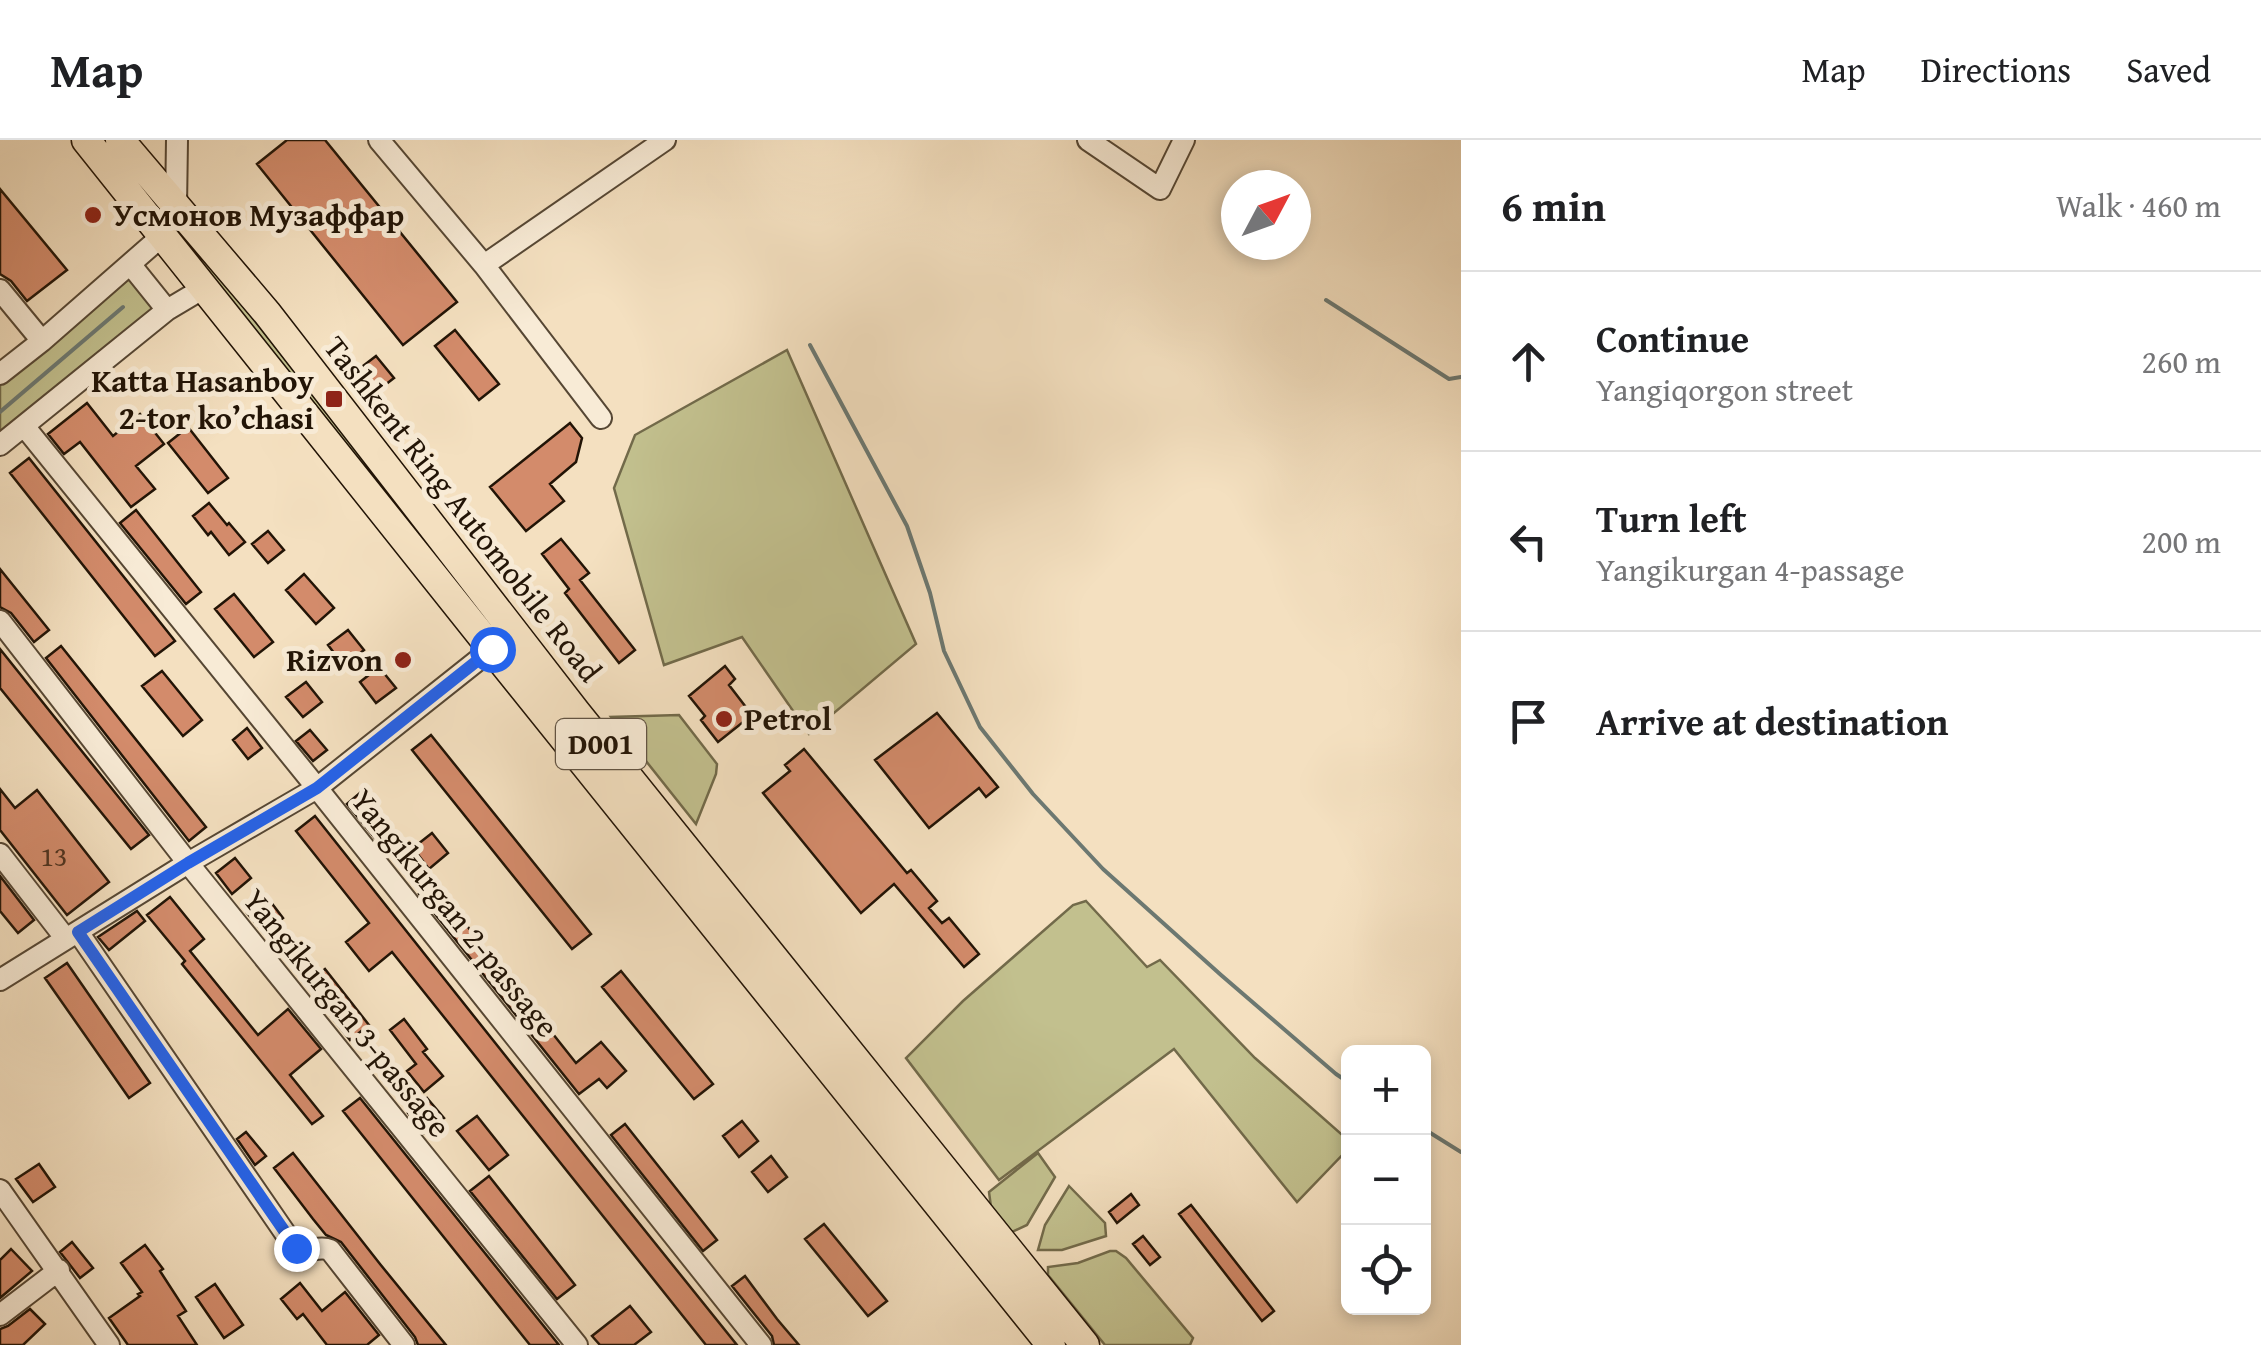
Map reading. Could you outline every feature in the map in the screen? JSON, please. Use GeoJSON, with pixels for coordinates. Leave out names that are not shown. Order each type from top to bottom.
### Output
{"type":"FeatureCollection","features":[{"type":"Feature","properties":{"kind":"highway","name":"Tashkent Ring Automobile Road"},"geometry":{"type":"LineString","coordinates":[[86,140],[492,649],[896,1129],[1085,1345]]}},
{"type":"Feature","properties":{"kind":"highway","name":"Tashkent Ring Automobile Road"},"geometry":{"type":"LineString","coordinates":[[120,140],[267,314],[723,898],[1052,1345]]}},
{"type":"Feature","properties":{"kind":"highway"},"geometry":{"type":"LineString","coordinates":[[162,236],[176,207]]}},
{"type":"Feature","properties":{"kind":"street"},"geometry":{"type":"LineString","coordinates":[[176,207],[177,140]]}},
{"type":"Feature","properties":{"kind":"street"},"geometry":{"type":"LineString","coordinates":[[379,140],[484,265],[601,418]]}},
{"type":"Feature","properties":{"kind":"street"},"geometry":{"type":"LineString","coordinates":[[484,265],[664,140]]}},
{"type":"Feature","properties":{"kind":"street"},"geometry":{"type":"LineString","coordinates":[[1088,140],[1160,188],[1184,140]]}},
{"type":"Feature","properties":{"kind":"street"},"geometry":{"type":"LineString","coordinates":[[0,374],[162,236]]}},
{"type":"Feature","properties":{"kind":"street"},"geometry":{"type":"LineString","coordinates":[[130,264],[167,310]]}},
{"type":"Feature","properties":{"kind":"street"},"geometry":{"type":"LineString","coordinates":[[0,445],[167,310],[204,288]]}},
{"type":"Feature","properties":{"kind":"street"},"geometry":{"type":"LineString","coordinates":[[0,290],[42,341]]}},
{"type":"Feature","properties":{"kind":"street","name":"Yangikurgan 2-passage"},"geometry":{"type":"LineString","coordinates":[[24,426],[762,1345]]}},
{"type":"Feature","properties":{"kind":"street","name":"Yangikurgan 3-passage"},"geometry":{"type":"LineString","coordinates":[[0,622],[188,863],[577,1345]]}},
{"type":"Feature","properties":{"kind":"street"},"geometry":{"type":"LineString","coordinates":[[0,980],[317,788],[492,649]]}},
{"type":"Feature","properties":{"kind":"street"},"geometry":{"type":"LineString","coordinates":[[0,854],[72,936],[296,1248],[305,1252],[330,1250],[404,1345]]}},
{"type":"Feature","properties":{"kind":"street"},"geometry":{"type":"LineString","coordinates":[[0,1190],[109,1345]]}},
{"type":"Feature","properties":{"kind":"street"},"geometry":{"type":"LineString","coordinates":[[0,1316],[58,1270]]}},
{"type":"Feature","properties":{"kind":"shaded area"},"geometry":{"type":"Polygon","coordinates":[[[185,247],[197,248],[878,1105],[860,1096],[185,247]]]}},
{"type":"Feature","properties":{"kind":"shaded area"},"geometry":{"type":"Polygon","coordinates":[[[128,277],[155,311],[0,435],[0,380],[128,277]]]}},
{"type":"Feature","properties":{"kind":"shaded area"},"geometry":{"type":"Polygon","coordinates":[[[787,350],[916,644],[809,734],[742,637],[664,665],[614,488],[635,435],[787,350]]]}},
{"type":"Feature","properties":{"kind":"shaded area"},"geometry":{"type":"Polygon","coordinates":[[[679,715],[717,764],[696,824],[611,717],[679,715]]]}},
{"type":"Feature","properties":{"kind":"shaded area"},"geometry":{"type":"Polygon","coordinates":[[[1086,901],[1147,967],[1160,960],[1255,1058],[1341,1134],[1341,1156],[1297,1202],[1174,1049],[999,1180],[906,1058],[963,1001],[1073,905],[1086,901]]]}},
{"type":"Feature","properties":{"kind":"shaded area"},"geometry":{"type":"Polygon","coordinates":[[[1038,1153],[1055,1177],[1027,1225],[1012,1232],[991,1207],[989,1192],[1038,1153]]]}},
{"type":"Feature","properties":{"kind":"shaded area"},"geometry":{"type":"Polygon","coordinates":[[[1069,1186],[1105,1223],[1106,1236],[1062,1250],[1038,1250],[1045,1225],[1069,1186]]]}},
{"type":"Feature","properties":{"kind":"shaded area"},"geometry":{"type":"Polygon","coordinates":[[[1110,1251],[1126,1258],[1193,1338],[1190,1345],[1105,1345],[1048,1275],[1048,1267],[1078,1263],[1110,1251]]]}},
{"type":"Feature","properties":{"kind":"building"},"geometry":{"type":"Polygon","coordinates":[[[287,140],[325,140],[457,302],[403,345],[257,164],[287,140]]]}},
{"type":"Feature","properties":{"kind":"building"},"geometry":{"type":"Polygon","coordinates":[[[0,189],[67,270],[27,301],[0,274],[0,189]]]}},
{"type":"Feature","properties":{"kind":"building"},"geometry":{"type":"Polygon","coordinates":[[[455,330],[499,384],[479,400],[435,346],[455,330]]]}},
{"type":"Feature","properties":{"kind":"building"},"geometry":{"type":"Polygon","coordinates":[[[376,356],[394,378],[363,402],[346,379],[376,356]]]}},
{"type":"Feature","properties":{"kind":"building"},"geometry":{"type":"Polygon","coordinates":[[[87,403],[113,436],[140,414],[164,444],[136,466],[155,489],[131,507],[80,442],[64,454],[48,434],[87,403]]]}},
{"type":"Feature","properties":{"kind":"building"},"geometry":{"type":"Polygon","coordinates":[[[570,423],[582,438],[576,462],[550,484],[564,501],[526,531],[490,487],[570,423]]]}},
{"type":"Feature","properties":{"kind":"building"},"geometry":{"type":"Polygon","coordinates":[[[188,427],[228,478],[208,493],[168,443],[188,427]]]}},
{"type":"Feature","properties":{"kind":"building"},"geometry":{"type":"Polygon","coordinates":[[[29,458],[175,641],[155,656],[10,473],[29,458]]]}},
{"type":"Feature","properties":{"kind":"building"},"geometry":{"type":"Polygon","coordinates":[[[209,503],[245,542],[229,555],[193,516],[209,503]]]}},
{"type":"Feature","properties":{"kind":"building"},"geometry":{"type":"Polygon","coordinates":[[[136,510],[201,592],[186,604],[120,523],[136,510]]]}},
{"type":"Feature","properties":{"kind":"building"},"geometry":{"type":"Polygon","coordinates":[[[268,531],[284,550],[268,563],[252,544],[268,531]]]}},
{"type":"Feature","properties":{"kind":"building"},"geometry":{"type":"Polygon","coordinates":[[[561,539],[589,573],[580,580],[635,650],[619,663],[565,593],[569,589],[542,554],[561,539]]]}},
{"type":"Feature","properties":{"kind":"building"},"geometry":{"type":"Polygon","coordinates":[[[0,569],[49,630],[34,642],[11,613],[0,607],[0,569]]]}},
{"type":"Feature","properties":{"kind":"building"},"geometry":{"type":"Polygon","coordinates":[[[304,574],[334,608],[316,624],[286,590],[304,574]]]}},
{"type":"Feature","properties":{"kind":"building"},"geometry":{"type":"Polygon","coordinates":[[[234,594],[273,642],[254,657],[215,609],[234,594]]]}},
{"type":"Feature","properties":{"kind":"building"},"geometry":{"type":"Polygon","coordinates":[[[348,630],[364,650],[344,666],[328,645],[348,630]]]}},
{"type":"Feature","properties":{"kind":"building"},"geometry":{"type":"Polygon","coordinates":[[[61,646],[206,827],[189,841],[46,658],[61,646]]]}},
{"type":"Feature","properties":{"kind":"building"},"geometry":{"type":"Polygon","coordinates":[[[0,649],[149,835],[131,849],[0,688],[0,649]]]}},
{"type":"Feature","properties":{"kind":"building"},"geometry":{"type":"Polygon","coordinates":[[[725,666],[735,679],[729,685],[752,715],[718,742],[689,696],[725,666]]]}},
{"type":"Feature","properties":{"kind":"building"},"geometry":{"type":"Polygon","coordinates":[[[379,667],[396,688],[376,703],[360,682],[379,667]]]}},
{"type":"Feature","properties":{"kind":"building"},"geometry":{"type":"Polygon","coordinates":[[[162,671],[202,720],[183,736],[142,686],[162,671]]]}},
{"type":"Feature","properties":{"kind":"building"},"geometry":{"type":"Polygon","coordinates":[[[306,682],[322,702],[303,717],[286,697],[306,682]]]}},
{"type":"Feature","properties":{"kind":"building"},"geometry":{"type":"Polygon","coordinates":[[[937,713],[998,787],[986,797],[979,788],[929,828],[875,760],[937,713]]]}},
{"type":"Feature","properties":{"kind":"building"},"geometry":{"type":"Polygon","coordinates":[[[247,728],[262,748],[248,759],[233,740],[247,728]]]}},
{"type":"Feature","properties":{"kind":"building"},"geometry":{"type":"Polygon","coordinates":[[[310,730],[327,750],[313,761],[296,741],[310,730]]]}},
{"type":"Feature","properties":{"kind":"building"},"geometry":{"type":"Polygon","coordinates":[[[431,735],[591,934],[572,949],[412,750],[431,735]]]}},
{"type":"Feature","properties":{"kind":"building"},"geometry":{"type":"Polygon","coordinates":[[[804,749],[907,873],[911,870],[937,901],[929,908],[942,923],[949,918],[979,954],[964,967],[894,884],[861,913],[763,793],[790,771],[785,765],[804,749]]]}},
{"type":"Feature","properties":{"kind":"building"},"geometry":{"type":"Polygon","coordinates":[[[0,789],[15,808],[37,790],[109,882],[67,915],[0,830],[0,789]]]}},
{"type":"Feature","properties":{"kind":"building"},"geometry":{"type":"Polygon","coordinates":[[[361,792],[401,842],[387,853],[347,804],[361,792]]]}},
{"type":"Feature","properties":{"kind":"building"},"geometry":{"type":"Polygon","coordinates":[[[315,816],[737,1345],[706,1345],[392,952],[369,971],[346,942],[369,923],[296,831],[315,816]]]}},
{"type":"Feature","properties":{"kind":"building"},"geometry":{"type":"Polygon","coordinates":[[[432,833],[448,853],[429,869],[413,848],[432,833]]]}},
{"type":"Feature","properties":{"kind":"building"},"geometry":{"type":"Polygon","coordinates":[[[235,858],[251,878],[232,894],[216,873],[235,858]]]}},
{"type":"Feature","properties":{"kind":"building"},"geometry":{"type":"Polygon","coordinates":[[[0,876],[34,920],[18,933],[0,911],[0,876]]]}},
{"type":"Feature","properties":{"kind":"building"},"geometry":{"type":"Polygon","coordinates":[[[433,883],[576,1063],[601,1042],[626,1071],[607,1088],[599,1079],[579,1094],[419,894],[433,883]]]}},
{"type":"Feature","properties":{"kind":"building"},"geometry":{"type":"Polygon","coordinates":[[[170,897],[204,939],[190,951],[258,1035],[288,1009],[321,1049],[290,1075],[323,1116],[312,1124],[147,915],[170,897]]]}},
{"type":"Feature","properties":{"kind":"building"},"geometry":{"type":"Polygon","coordinates":[[[267,897],[283,918],[264,933],[247,913],[267,897]]]}},
{"type":"Feature","properties":{"kind":"building"},"geometry":{"type":"Polygon","coordinates":[[[137,911],[145,921],[109,950],[98,937],[137,911]]]}},
{"type":"Feature","properties":{"kind":"building"},"geometry":{"type":"Polygon","coordinates":[[[67,963],[150,1083],[129,1098],[45,978],[67,963]]]}},
{"type":"Feature","properties":{"kind":"building"},"geometry":{"type":"Polygon","coordinates":[[[325,969],[369,1025],[350,1040],[306,984],[325,969]]]}},
{"type":"Feature","properties":{"kind":"building"},"geometry":{"type":"Polygon","coordinates":[[[621,971],[713,1084],[694,1099],[602,987],[621,971]]]}},
{"type":"Feature","properties":{"kind":"building"},"geometry":{"type":"Polygon","coordinates":[[[404,1019],[443,1076],[424,1092],[407,1071],[416,1064],[390,1030],[404,1019]]]}},
{"type":"Feature","properties":{"kind":"building"},"geometry":{"type":"Polygon","coordinates":[[[360,1098],[559,1345],[530,1345],[343,1111],[360,1098]]]}},
{"type":"Feature","properties":{"kind":"building"},"geometry":{"type":"Polygon","coordinates":[[[427,1098],[444,1118],[424,1133],[408,1113],[427,1098]]]}},
{"type":"Feature","properties":{"kind":"building"},"geometry":{"type":"Polygon","coordinates":[[[477,1116],[508,1155],[489,1170],[457,1131],[477,1116]]]}},
{"type":"Feature","properties":{"kind":"building"},"geometry":{"type":"Polygon","coordinates":[[[742,1121],[758,1141],[739,1157],[723,1136],[742,1121]]]}},
{"type":"Feature","properties":{"kind":"building"},"geometry":{"type":"Polygon","coordinates":[[[625,1124],[717,1240],[703,1251],[611,1135],[625,1124]]]}},
{"type":"Feature","properties":{"kind":"building"},"geometry":{"type":"Polygon","coordinates":[[[246,1132],[266,1156],[255,1165],[237,1139],[246,1132]]]}},
{"type":"Feature","properties":{"kind":"building"},"geometry":{"type":"Polygon","coordinates":[[[293,1153],[446,1345],[418,1345],[341,1242],[326,1235],[313,1219],[274,1168],[293,1153]]]}},
{"type":"Feature","properties":{"kind":"building"},"geometry":{"type":"Polygon","coordinates":[[[771,1156],[787,1177],[768,1192],[752,1172],[771,1156]]]}},
{"type":"Feature","properties":{"kind":"building"},"geometry":{"type":"Polygon","coordinates":[[[39,1164],[55,1187],[33,1202],[16,1179],[39,1164]]]}},
{"type":"Feature","properties":{"kind":"building"},"geometry":{"type":"Polygon","coordinates":[[[489,1176],[575,1285],[557,1299],[470,1191],[489,1176]]]}},
{"type":"Feature","properties":{"kind":"building"},"geometry":{"type":"Polygon","coordinates":[[[1131,1194],[1139,1205],[1117,1223],[1109,1212],[1131,1194]]]}},
{"type":"Feature","properties":{"kind":"building"},"geometry":{"type":"Polygon","coordinates":[[[1191,1205],[1274,1311],[1262,1321],[1179,1214],[1191,1205]]]}},
{"type":"Feature","properties":{"kind":"building"},"geometry":{"type":"Polygon","coordinates":[[[824,1224],[887,1301],[868,1316],[805,1239],[824,1224]]]}},
{"type":"Feature","properties":{"kind":"building"},"geometry":{"type":"Polygon","coordinates":[[[1143,1236],[1160,1257],[1150,1265],[1133,1244],[1143,1236]]]}},
{"type":"Feature","properties":{"kind":"building"},"geometry":{"type":"Polygon","coordinates":[[[72,1242],[93,1268],[80,1278],[60,1252],[72,1242]]]}},
{"type":"Feature","properties":{"kind":"building"},"geometry":{"type":"Polygon","coordinates":[[[145,1245],[186,1311],[178,1316],[197,1345],[128,1345],[109,1318],[142,1292],[121,1263],[145,1245]]]}},
{"type":"Feature","properties":{"kind":"building"},"geometry":{"type":"Polygon","coordinates":[[[11,1249],[32,1271],[0,1298],[0,1260],[11,1249]]]}},
{"type":"Feature","properties":{"kind":"building"},"geometry":{"type":"Polygon","coordinates":[[[745,1276],[799,1345],[774,1345],[772,1336],[732,1286],[745,1276]]]}},
{"type":"Feature","properties":{"kind":"building"},"geometry":{"type":"Polygon","coordinates":[[[300,1283],[322,1311],[345,1292],[379,1335],[367,1345],[327,1345],[303,1314],[297,1319],[281,1299],[300,1283]]]}},
{"type":"Feature","properties":{"kind":"building"},"geometry":{"type":"Polygon","coordinates":[[[215,1284],[243,1325],[224,1338],[196,1297],[215,1284]]]}},
{"type":"Feature","properties":{"kind":"building"},"geometry":{"type":"Polygon","coordinates":[[[630,1306],[651,1332],[634,1345],[600,1345],[592,1336],[630,1306]]]}},
{"type":"Feature","properties":{"kind":"building"},"geometry":{"type":"Polygon","coordinates":[[[30,1309],[45,1324],[23,1345],[0,1345],[0,1329],[30,1309]]]}},
{"type":"Feature","properties":{"kind":"waterway"},"geometry":{"type":"LineString","coordinates":[[1326,300],[1449,379],[1461,377]]}},
{"type":"Feature","properties":{"kind":"waterway"},"geometry":{"type":"LineString","coordinates":[[0,412],[123,307]]}},
{"type":"Feature","properties":{"kind":"waterway"},"geometry":{"type":"LineString","coordinates":[[810,345],[907,526],[930,593],[944,651],[980,727],[1033,794],[1103,869],[1341,1077]]}},
{"type":"Feature","properties":{"kind":"waterway"},"geometry":{"type":"LineString","coordinates":[[1431,1133],[1461,1152]]}},
{"type":"Feature","properties":{"kind":"place","name":"Усмонов Музаффар"},"geometry":{"type":"Point","coordinates":[93,215]}},
{"type":"Feature","properties":{"kind":"place","name":"Katta Hasanboy 2-tor ko’chasi"},"geometry":{"type":"Point","coordinates":[334,399]}},
{"type":"Feature","properties":{"kind":"place","name":"Rizvon"},"geometry":{"type":"Point","coordinates":[403,660]}},
{"type":"Feature","properties":{"kind":"place","name":"Petrol"},"geometry":{"type":"Point","coordinates":[724,719]}},
{"type":"Feature","properties":{"kind":"route"},"geometry":{"type":"LineString","coordinates":[[296,1248],[78,932],[317,788],[492,649]]}}]}
